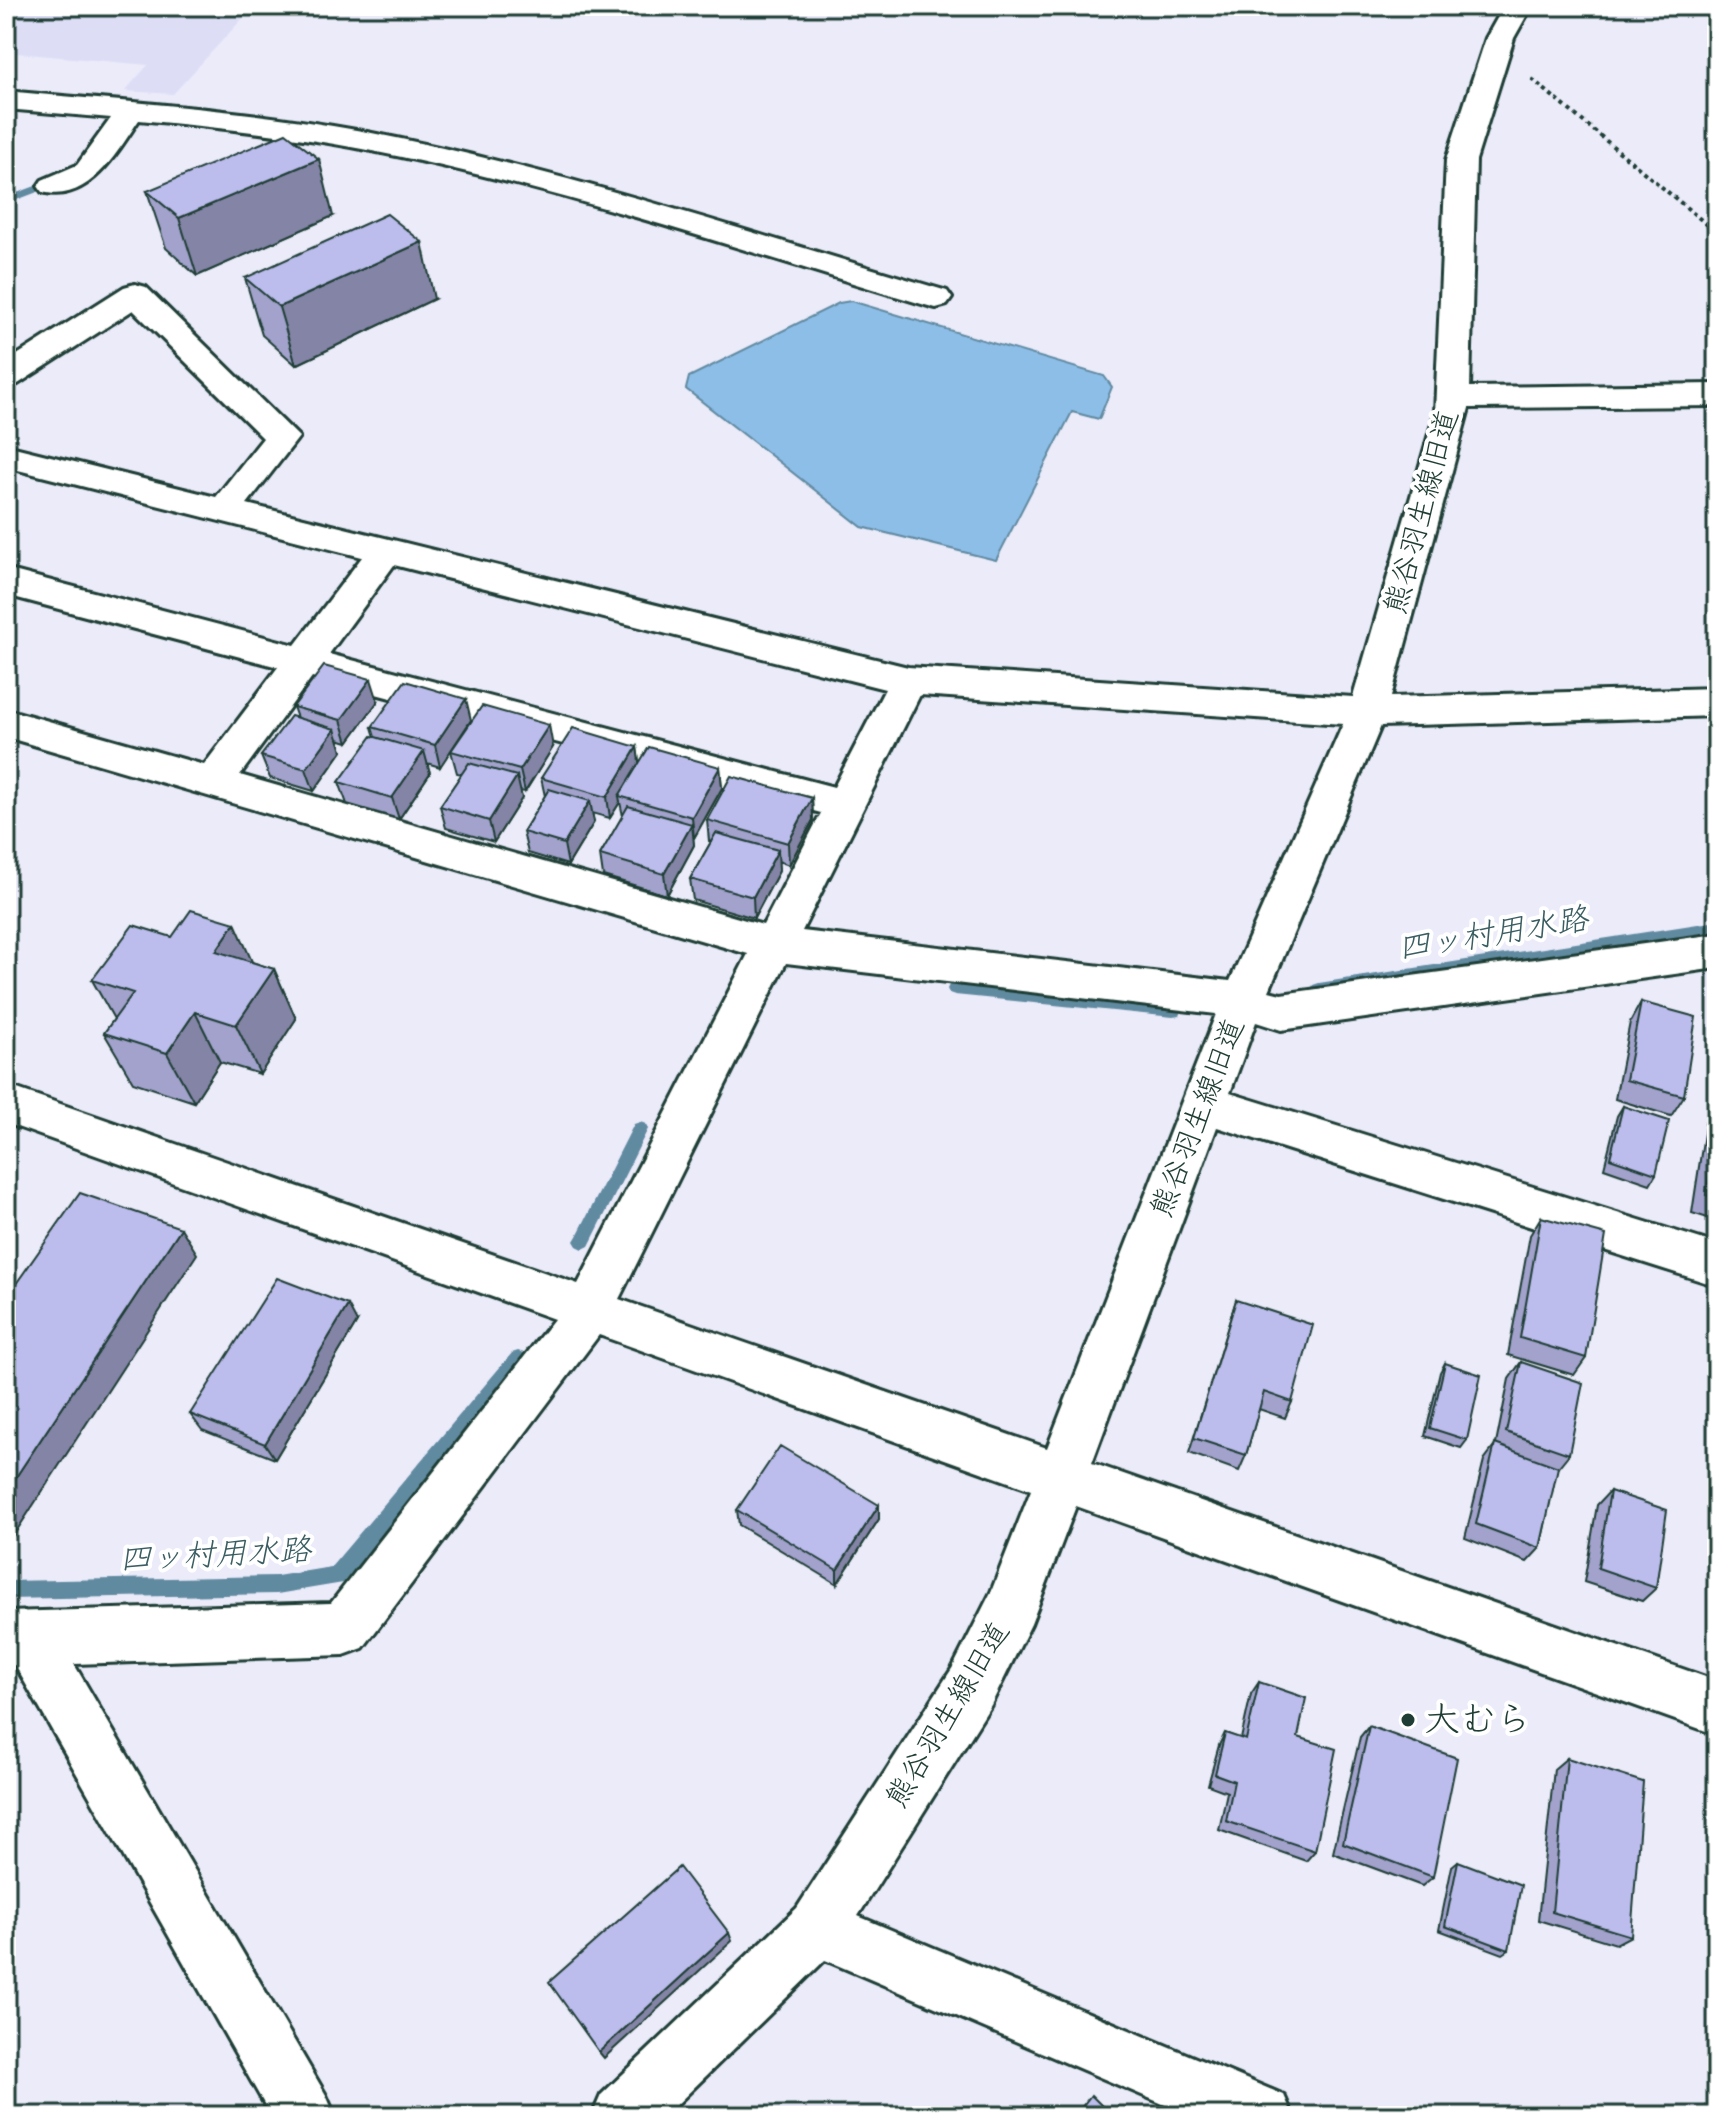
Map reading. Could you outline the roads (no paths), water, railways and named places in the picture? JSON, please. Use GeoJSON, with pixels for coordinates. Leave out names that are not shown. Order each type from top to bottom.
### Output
{"type":"FeatureCollection","features":[{"type":"Feature","properties":{"kind":"street","name":"熊谷羽生線旧道"},"geometry":{"type":"LineString","coordinates":[[622,2116],[817,1928],[972,1686],[1012,1606],[1243,1000],[1368,712],[1452,413],[1461,160],[1497,50],[1518,6]]}},
{"type":"Feature","properties":{"kind":"street"},"geometry":{"type":"LineString","coordinates":[[6,100],[131,111],[408,150],[610,202],[936,298]]}},
{"type":"Feature","properties":{"kind":"street"},"geometry":{"type":"LineString","coordinates":[[53,186],[88,171],[131,111]]}},
{"type":"Feature","properties":{"kind":"street"},"geometry":{"type":"LineString","coordinates":[[6,377],[135,294],[282,437],[224,510]]}},
{"type":"Feature","properties":{"kind":"street"},"geometry":{"type":"LineString","coordinates":[[1453,398],[1717,395]]}},
{"type":"Feature","properties":{"kind":"street"},"geometry":{"type":"LineString","coordinates":[[6,456],[908,681],[1368,712],[1717,702]]}},
{"type":"Feature","properties":{"kind":"street"},"geometry":{"type":"LineString","coordinates":[[213,782],[386,550]]}},
{"type":"Feature","properties":{"kind":"street"},"geometry":{"type":"LineString","coordinates":[[6,582],[846,805]]}},
{"type":"Feature","properties":{"kind":"street"},"geometry":{"type":"LineString","coordinates":[[305,2116],[17,1638],[344,1629],[588,1312],[908,681]]}},
{"type":"Feature","properties":{"kind":"street"},"geometry":{"type":"LineString","coordinates":[[6,723],[776,945],[1243,1000],[1281,1012],[1717,951]]}},
{"type":"Feature","properties":{"kind":"street"},"geometry":{"type":"LineString","coordinates":[[6,1104],[588,1312],[1063,1476],[1717,1708]]}},
{"type":"Feature","properties":{"kind":"street"},"geometry":{"type":"LineString","coordinates":[[1203,1104],[1717,1265]]}},
{"type":"Feature","properties":{"kind":"street"},"geometry":{"type":"LineString","coordinates":[[817,1928],[1263,2116]]}},
{"type":"Feature","properties":{"kind":"water"},"geometry":{"type":"Polygon","coordinates":[[[851,301],[1104,376],[1112,387],[1099,419],[1072,412],[996,560],[862,527],[686,389],[689,377],[839,303],[851,301]]]}},
{"type":"Feature","properties":{"kind":"waterway"},"geometry":{"type":"LineString","coordinates":[[6,201],[57,181]]}},
{"type":"Feature","properties":{"kind":"waterway","name":"四ッ村用水路"},"geometry":{"type":"LineString","coordinates":[[1319,989],[1717,927]]}},
{"type":"Feature","properties":{"kind":"waterway","name":"四ッ村用水路"},"geometry":{"type":"LineString","coordinates":[[955,989],[1173,1011]]}},
{"type":"Feature","properties":{"kind":"waterway","name":"四ッ村用水路"},"geometry":{"type":"LineString","coordinates":[[583,1241],[640,1129]]}},
{"type":"Feature","properties":{"kind":"waterway","name":"四ッ村用水路"},"geometry":{"type":"LineString","coordinates":[[6,1590],[277,1585],[336,1576],[518,1359]]}},
{"type":"Feature","properties":{"kind":"place","name":"大むら"},"geometry":{"type":"Point","coordinates":[1408,1720]}}]}
